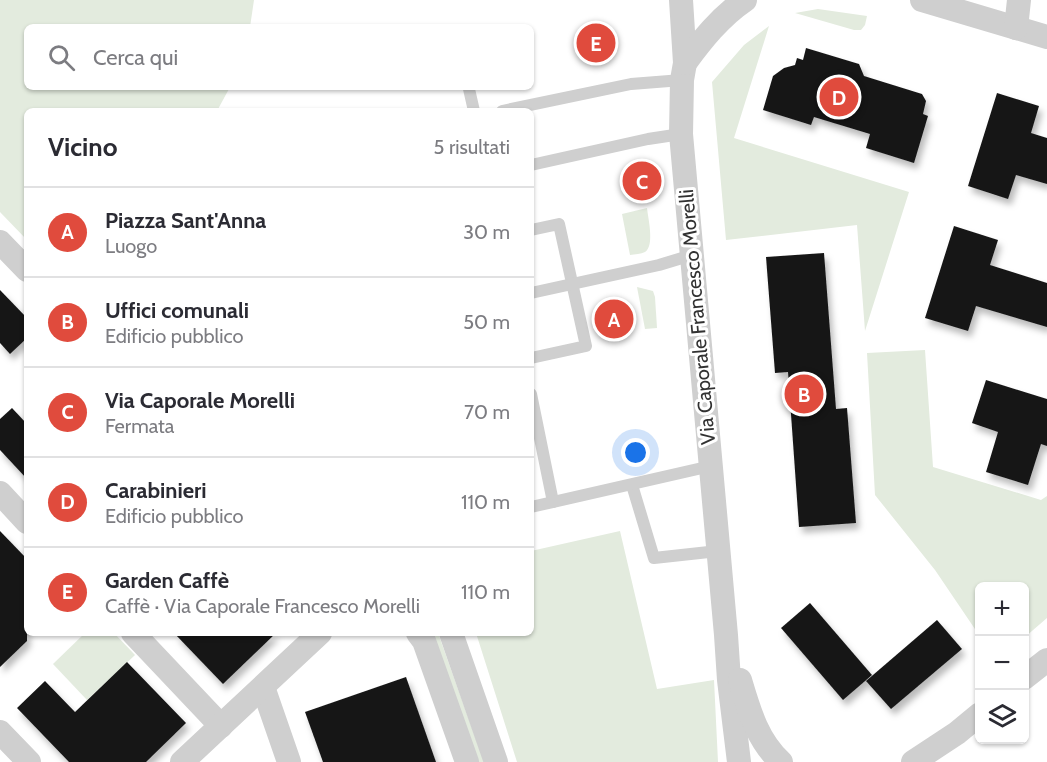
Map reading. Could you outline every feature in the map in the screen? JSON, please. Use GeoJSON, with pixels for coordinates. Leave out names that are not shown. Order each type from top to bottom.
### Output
{"type":"FeatureCollection","features":[{"type":"Feature","properties":{"kind":"street","name":"Via Caporale Francesco Morelli"},"geometry":{"type":"LineString","coordinates":[[681,0],[683,72],[681,134],[726,635]]}},
{"type":"Feature","properties":{"kind":"street"},"geometry":{"type":"LineString","coordinates":[[683,72],[704,37],[733,8],[745,0]]}},
{"type":"Feature","properties":{"kind":"street"},"geometry":{"type":"LineString","coordinates":[[922,0],[1047,37]]}},
{"type":"Feature","properties":{"kind":"street"},"geometry":{"type":"LineString","coordinates":[[1016,28],[1019,0]]}},
{"type":"Feature","properties":{"kind":"street"},"geometry":{"type":"LineString","coordinates":[[0,242],[24,267]]}},
{"type":"Feature","properties":{"kind":"street"},"geometry":{"type":"LineString","coordinates":[[0,493],[24,519]]}},
{"type":"Feature","properties":{"kind":"street"},"geometry":{"type":"LineString","coordinates":[[726,635],[739,762]]}},
{"type":"Feature","properties":{"kind":"street"},"geometry":{"type":"LineString","coordinates":[[726,635],[754,724],[765,743],[781,762]]}},
{"type":"Feature","properties":{"kind":"street"},"geometry":{"type":"LineString","coordinates":[[136,636],[221,726]]}},
{"type":"Feature","properties":{"kind":"street"},"geometry":{"type":"LineString","coordinates":[[182,762],[317,636]]}},
{"type":"Feature","properties":{"kind":"street"},"geometry":{"type":"LineString","coordinates":[[420,636],[467,762]]}},
{"type":"Feature","properties":{"kind":"street"},"geometry":{"type":"LineString","coordinates":[[452,636],[496,762]]}},
{"type":"Feature","properties":{"kind":"street"},"geometry":{"type":"LineString","coordinates":[[1029,674],[1047,660]]}},
{"type":"Feature","properties":{"kind":"street"},"geometry":{"type":"LineString","coordinates":[[262,687],[289,762]]}},
{"type":"Feature","properties":{"kind":"street"},"geometry":{"type":"LineString","coordinates":[[913,762],[975,718]]}},
{"type":"Feature","properties":{"kind":"street"},"geometry":{"type":"LineString","coordinates":[[0,732],[28,762]]}},
{"type":"Feature","properties":{"kind":"street"},"geometry":{"type":"LineString","coordinates":[[929,762],[957,733]]}},
{"type":"Feature","properties":{"kind":"lane"},"geometry":{"type":"LineString","coordinates":[[516,108],[683,72]]}},
{"type":"Feature","properties":{"kind":"lane"},"geometry":{"type":"LineString","coordinates":[[470,90],[473,108]]}},
{"type":"Feature","properties":{"kind":"lane"},"geometry":{"type":"LineString","coordinates":[[534,164],[681,134]]}},
{"type":"Feature","properties":{"kind":"lane"},"geometry":{"type":"LineString","coordinates":[[534,229],[559,224],[586,346],[534,356]]}},
{"type":"Feature","properties":{"kind":"lane"},"geometry":{"type":"LineString","coordinates":[[534,292],[659,265],[692,255]]}},
{"type":"Feature","properties":{"kind":"lane"},"geometry":{"type":"LineString","coordinates":[[534,409],[553,502]]}},
{"type":"Feature","properties":{"kind":"lane"},"geometry":{"type":"LineString","coordinates":[[534,506],[711,466]]}},
{"type":"Feature","properties":{"kind":"lane"},"geometry":{"type":"LineString","coordinates":[[632,485],[654,558],[718,551]]}},
{"type":"Feature","properties":{"kind":"shaded area"},"geometry":{"type":"Polygon","coordinates":[[[0,0],[254,0],[250,24],[24,24],[24,90],[228,90],[219,108],[24,108],[24,237],[0,212],[0,0]]]}},
{"type":"Feature","properties":{"kind":"shaded area"},"geometry":{"type":"Polygon","coordinates":[[[818,9],[867,16],[865,25],[861,30],[854,30],[795,13],[818,9]]]}},
{"type":"Feature","properties":{"kind":"shaded area"},"geometry":{"type":"Polygon","coordinates":[[[769,26],[734,138],[909,192],[865,331],[857,225],[726,240],[712,82],[744,45],[769,26]]]}},
{"type":"Feature","properties":{"kind":"shaded area"},"geometry":{"type":"Polygon","coordinates":[[[647,208],[650,244],[645,252],[630,255],[622,214],[647,208]]]}},
{"type":"Feature","properties":{"kind":"shaded area"},"geometry":{"type":"Polygon","coordinates":[[[637,287],[653,291],[657,328],[645,329],[637,287]]]}},
{"type":"Feature","properties":{"kind":"shaded area"},"geometry":{"type":"Polygon","coordinates":[[[925,350],[933,467],[1041,500],[1047,496],[1047,618],[1029,634],[1029,582],[975,582],[975,629],[935,570],[875,495],[867,353],[925,350]]]}},
{"type":"Feature","properties":{"kind":"shaded area"},"geometry":{"type":"Polygon","coordinates":[[[620,531],[657,689],[714,680],[718,762],[517,762],[477,636],[534,636],[534,550],[620,531]]]}},
{"type":"Feature","properties":{"kind":"shaded area"},"geometry":{"type":"Polygon","coordinates":[[[82,636],[117,636],[135,655],[87,700],[53,664],[82,636]]]}},
{"type":"Feature","properties":{"kind":"shaded area"},"geometry":{"type":"Polygon","coordinates":[[[431,636],[439,636],[484,762],[477,762],[431,636]]]}},
{"type":"Feature","properties":{"kind":"building"},"geometry":{"type":"Polygon","coordinates":[[[806,48],[859,64],[864,76],[922,94],[926,101],[923,114],[928,116],[914,163],[866,148],[870,134],[814,117],[811,125],[763,110],[773,76],[784,68],[795,65],[797,58],[803,60],[806,48]]]}},
{"type":"Feature","properties":{"kind":"building"},"geometry":{"type":"Polygon","coordinates":[[[997,93],[1039,106],[1031,133],[1047,138],[1047,184],[1016,175],[1008,199],[968,186],[997,93]]]}},
{"type":"Feature","properties":{"kind":"building"},"geometry":{"type":"Polygon","coordinates":[[[954,226],[998,240],[990,265],[1047,283],[1047,327],[976,306],[968,331],[925,318],[954,226]]]}},
{"type":"Feature","properties":{"kind":"building"},"geometry":{"type":"Polygon","coordinates":[[[824,253],[836,409],[847,408],[856,523],[799,527],[788,372],[775,373],[766,257],[824,253]]]}},
{"type":"Feature","properties":{"kind":"building"},"geometry":{"type":"Polygon","coordinates":[[[0,290],[24,315],[24,341],[10,354],[0,343],[0,290]]]}},
{"type":"Feature","properties":{"kind":"building"},"geometry":{"type":"Polygon","coordinates":[[[986,380],[1047,399],[1047,446],[1041,444],[1028,485],[986,472],[998,432],[972,423],[986,380]]]}},
{"type":"Feature","properties":{"kind":"building"},"geometry":{"type":"Polygon","coordinates":[[[12,408],[24,421],[24,476],[0,450],[0,419],[12,408]]]}},
{"type":"Feature","properties":{"kind":"building"},"geometry":{"type":"Polygon","coordinates":[[[0,531],[24,556],[24,636],[27,636],[27,641],[0,667],[0,531]]]}},
{"type":"Feature","properties":{"kind":"building"},"geometry":{"type":"Polygon","coordinates":[[[810,603],[872,675],[843,700],[781,628],[810,603]]]}},
{"type":"Feature","properties":{"kind":"building"},"geometry":{"type":"Polygon","coordinates":[[[937,620],[962,649],[891,709],[866,681],[937,620]]]}},
{"type":"Feature","properties":{"kind":"building"},"geometry":{"type":"Polygon","coordinates":[[[177,636],[273,636],[223,684],[177,636]]]}},
{"type":"Feature","properties":{"kind":"building"},"geometry":{"type":"Polygon","coordinates":[[[127,662],[186,723],[146,762],[69,762],[17,708],[45,681],[75,712],[127,662]]]}},
{"type":"Feature","properties":{"kind":"building"},"geometry":{"type":"Polygon","coordinates":[[[406,677],[436,762],[323,762],[305,712],[406,677]]]}},
{"type":"Feature","properties":{"kind":"place","name":"Garden Caffè"},"geometry":{"type":"Point","coordinates":[596,43]}},
{"type":"Feature","properties":{"kind":"place","name":"Carabinieri"},"geometry":{"type":"Point","coordinates":[839,97]}},
{"type":"Feature","properties":{"kind":"place","name":"Via Caporale Morelli"},"geometry":{"type":"Point","coordinates":[642,181]}},
{"type":"Feature","properties":{"kind":"place","name":"Piazza Sant'Anna"},"geometry":{"type":"Point","coordinates":[614,319]}},
{"type":"Feature","properties":{"kind":"place","name":"Uffici comunali"},"geometry":{"type":"Point","coordinates":[804,394]}}]}
